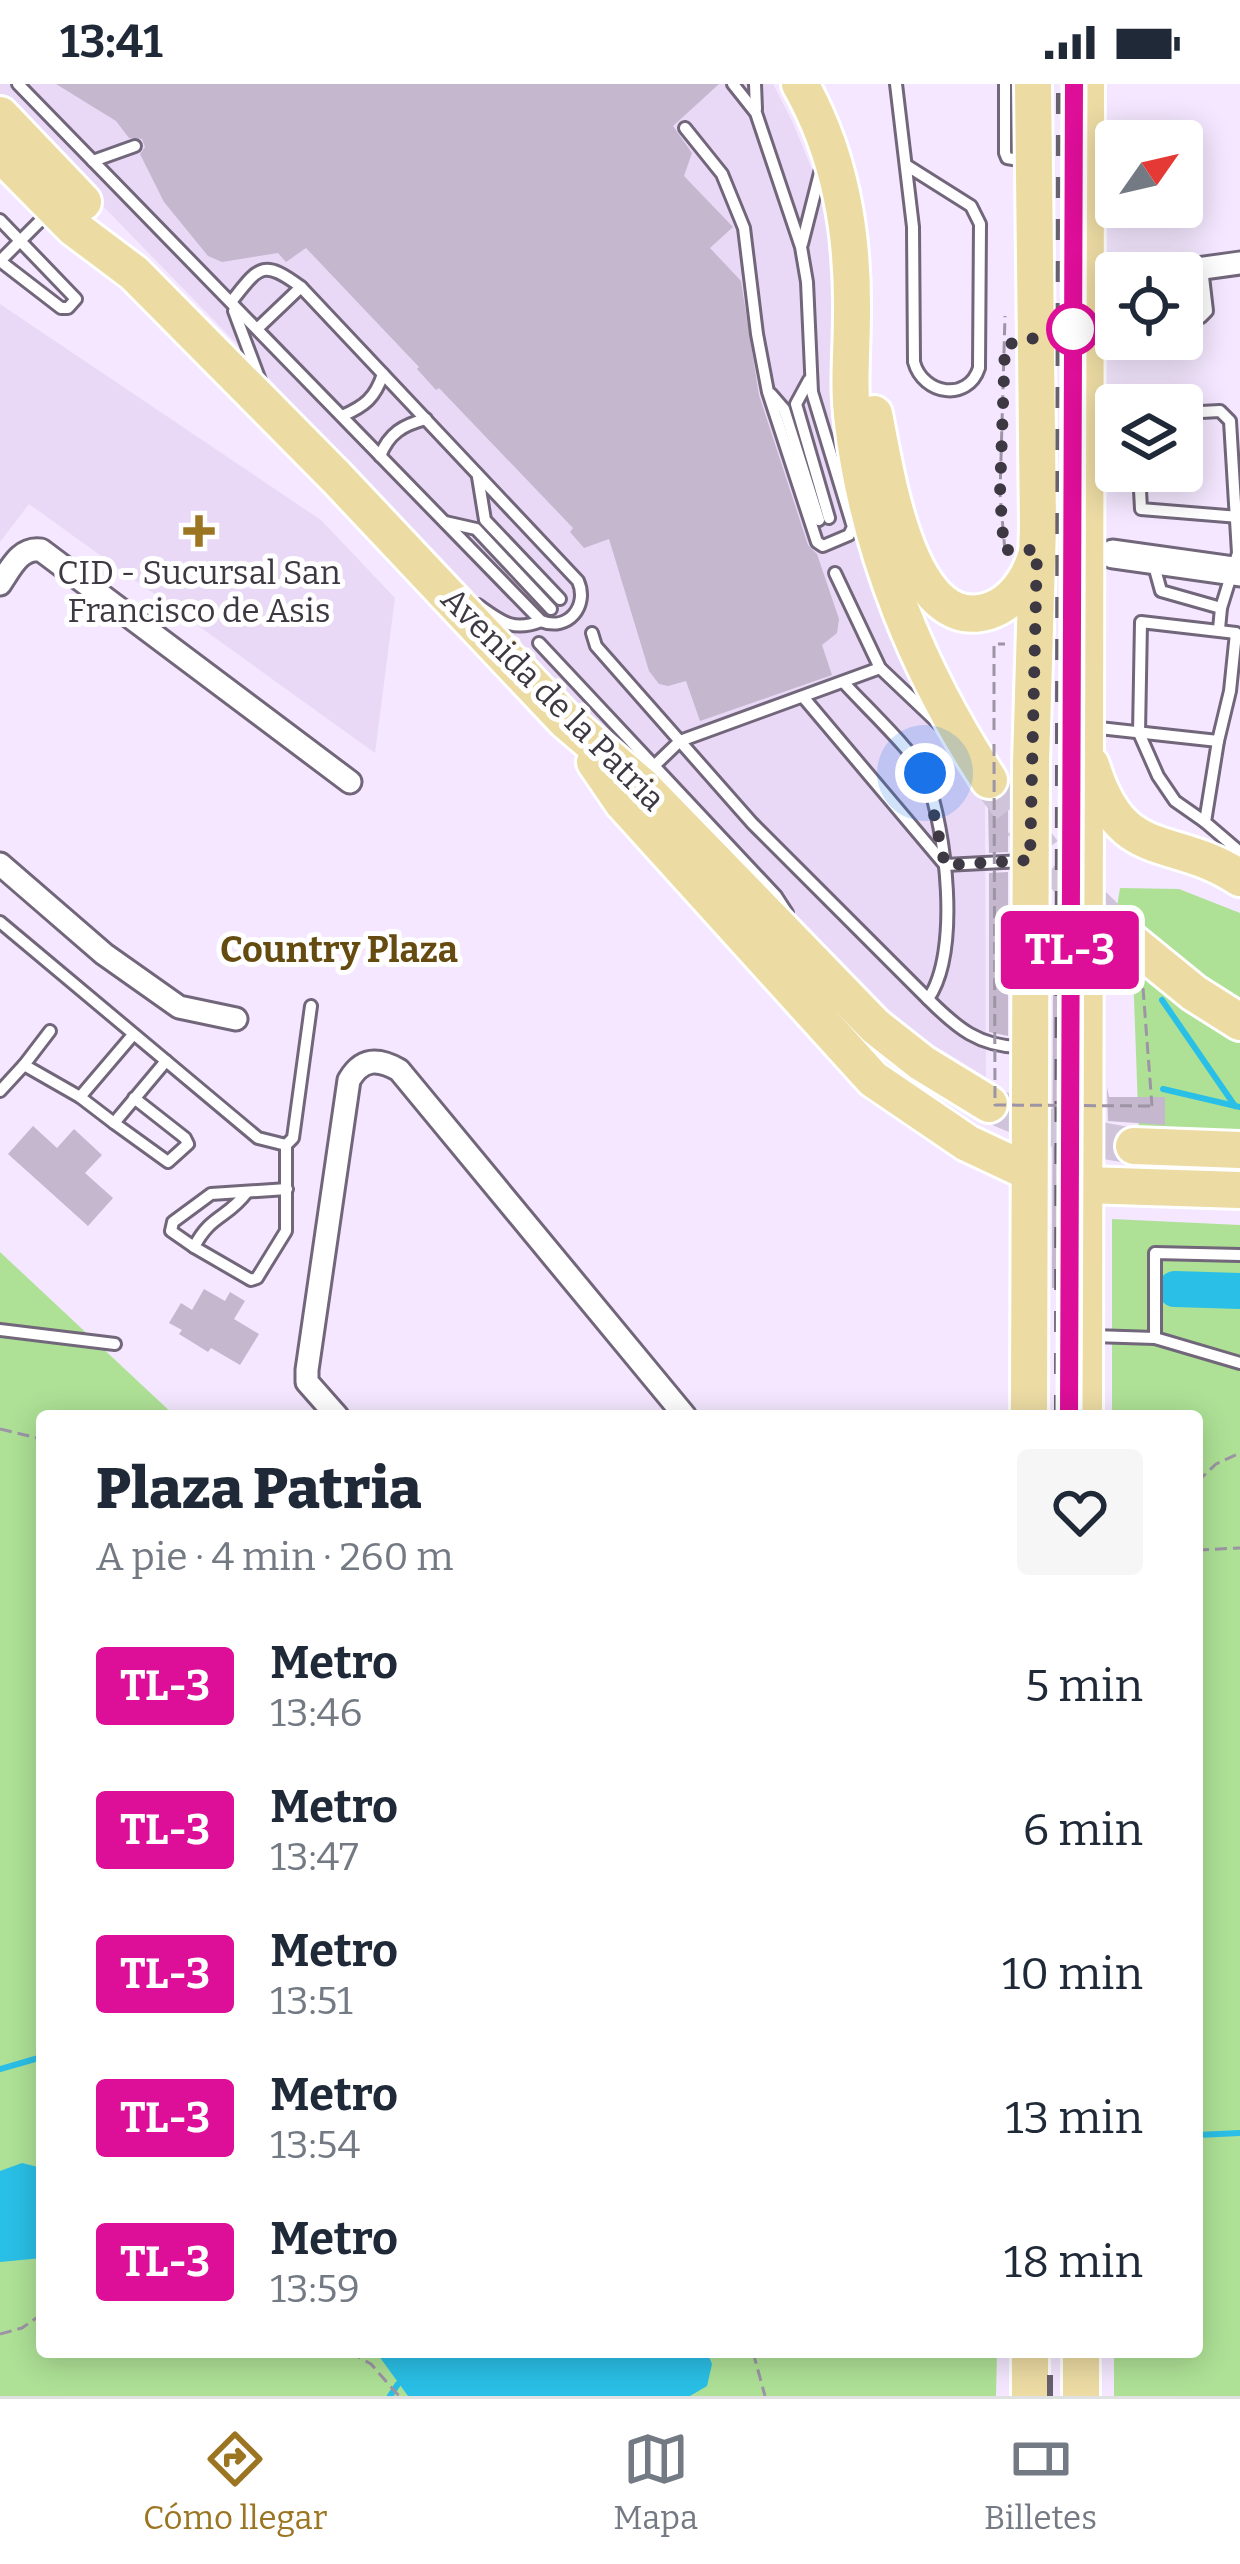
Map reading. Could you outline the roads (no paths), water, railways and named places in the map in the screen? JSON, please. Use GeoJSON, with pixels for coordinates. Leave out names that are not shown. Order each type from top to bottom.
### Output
{"type":"FeatureCollection","features":[{"type":"Feature","properties":{"kind":"main road"},"geometry":{"type":"LineString","coordinates":[[800,84],[828,142],[850,236],[853,424],[878,543],[914,643],[985,760]]}},
{"type":"Feature","properties":{"kind":"main road"},"geometry":{"type":"LineString","coordinates":[[1033,84],[1033,160],[1087,738],[1081,1407]]}},
{"type":"Feature","properties":{"kind":"main road"},"geometry":{"type":"LineString","coordinates":[[1086,84],[1099,252]]}},
{"type":"Feature","properties":{"kind":"main road","name":"Avenida de la Patria"},"geometry":{"type":"LineString","coordinates":[[0,115],[90,210],[134,273]]}},
{"type":"Feature","properties":{"kind":"main road","name":"Avenida de la Patria"},"geometry":{"type":"LineString","coordinates":[[0,153],[74,228],[134,273],[565,720],[642,786],[875,1026],[922,1063],[989,1104]]}},
{"type":"Feature","properties":{"kind":"main road"},"geometry":{"type":"LineString","coordinates":[[853,317],[902,527],[924,586],[951,609],[964,613],[992,610],[1072,552]]}},
{"type":"Feature","properties":{"kind":"main road"},"geometry":{"type":"LineString","coordinates":[[1029,1410],[1030,860],[1072,552],[1095,438]]}},
{"type":"Feature","properties":{"kind":"main road"},"geometry":{"type":"LineString","coordinates":[[565,720],[623,803],[873,1079],[967,1143],[1027,1171]]}},
{"type":"Feature","properties":{"kind":"main road"},"geometry":{"type":"LineString","coordinates":[[1087,738],[1098,788],[1129,832],[1161,849],[1208,860],[1240,878]]}},
{"type":"Feature","properties":{"kind":"main road"},"geometry":{"type":"LineString","coordinates":[[1084,892],[1110,864],[1130,858],[1178,862],[1240,889]]}},
{"type":"Feature","properties":{"kind":"main road"},"geometry":{"type":"LineString","coordinates":[[1129,940],[1166,972],[1240,1022]]}},
{"type":"Feature","properties":{"kind":"main road"},"geometry":{"type":"LineString","coordinates":[[1134,1146],[1240,1150]]}},
{"type":"Feature","properties":{"kind":"main road"},"geometry":{"type":"LineString","coordinates":[[1085,1185],[1240,1190]]}},
{"type":"Feature","properties":{"kind":"main road"},"geometry":{"type":"LineString","coordinates":[[1028,1314],[1039,1410]]}},
{"type":"Feature","properties":{"kind":"main road"},"geometry":{"type":"LineString","coordinates":[[1030,2358],[1030,2396]]}},
{"type":"Feature","properties":{"kind":"main road"},"geometry":{"type":"LineString","coordinates":[[1081,2358],[1081,2396]]}},
{"type":"Feature","properties":{"kind":"street"},"geometry":{"type":"LineString","coordinates":[[1203,268],[1240,262]]}},
{"type":"Feature","properties":{"kind":"street"},"geometry":{"type":"LineString","coordinates":[[0,584],[22,554],[41,550],[350,782]]}},
{"type":"Feature","properties":{"kind":"street"},"geometry":{"type":"LineString","coordinates":[[1072,552],[1236,571]]}},
{"type":"Feature","properties":{"kind":"street"},"geometry":{"type":"LineString","coordinates":[[0,864],[104,954],[179,1007],[236,1019]]}},
{"type":"Feature","properties":{"kind":"street"},"geometry":{"type":"LineString","coordinates":[[333,1410],[307,1382],[307,1370],[349,1080],[357,1066],[370,1061],[399,1070],[680,1410]]}},
{"type":"Feature","properties":{"kind":"lane"},"geometry":{"type":"LineString","coordinates":[[18,84],[541,621],[562,623],[583,604],[578,581],[301,287],[263,256]]}},
{"type":"Feature","properties":{"kind":"lane"},"geometry":{"type":"LineString","coordinates":[[733,84],[756,112]]}},
{"type":"Feature","properties":{"kind":"lane"},"geometry":{"type":"LineString","coordinates":[[685,128],[722,174],[744,228],[768,392],[817,542],[823,546],[849,535],[853,527],[812,392],[801,247],[756,112],[755,84]]}},
{"type":"Feature","properties":{"kind":"lane"},"geometry":{"type":"LineString","coordinates":[[896,84],[913,227],[914,362],[923,380],[950,392],[966,390],[975,382],[979,368],[980,224],[971,206],[906,165]]}},
{"type":"Feature","properties":{"kind":"lane"},"geometry":{"type":"LineString","coordinates":[[1005,84],[1005,153],[1016,162],[1033,160]]}},
{"type":"Feature","properties":{"kind":"lane"},"geometry":{"type":"LineString","coordinates":[[801,247],[828,142]]}},
{"type":"Feature","properties":{"kind":"lane"},"geometry":{"type":"LineString","coordinates":[[93,161],[136,146]]}},
{"type":"Feature","properties":{"kind":"lane"},"geometry":{"type":"LineString","coordinates":[[0,220],[18,240],[74,292],[76,299],[68,308],[61,308],[0,261],[18,240],[54,207]]}},
{"type":"Feature","properties":{"kind":"lane"},"geometry":{"type":"LineString","coordinates":[[231,302],[255,274],[275,268]]}},
{"type":"Feature","properties":{"kind":"lane"},"geometry":{"type":"LineString","coordinates":[[1203,277],[1207,311],[1203,315]]}},
{"type":"Feature","properties":{"kind":"lane"},"geometry":{"type":"LineString","coordinates":[[257,329],[301,287]]}},
{"type":"Feature","properties":{"kind":"lane"},"geometry":{"type":"LineString","coordinates":[[231,302],[271,410]]}},
{"type":"Feature","properties":{"kind":"lane"},"geometry":{"type":"LineString","coordinates":[[342,416],[367,403],[377,392],[382,374]]}},
{"type":"Feature","properties":{"kind":"lane"},"geometry":{"type":"LineString","coordinates":[[768,392],[784,409],[824,519],[796,404],[811,378]]}},
{"type":"Feature","properties":{"kind":"lane"},"geometry":{"type":"LineString","coordinates":[[1203,411],[1220,411],[1230,422],[1239,517],[1236,571],[1221,608],[1220,629]]}},
{"type":"Feature","properties":{"kind":"lane"},"geometry":{"type":"LineString","coordinates":[[380,456],[394,433],[426,419]]}},
{"type":"Feature","properties":{"kind":"lane"},"geometry":{"type":"LineString","coordinates":[[442,521],[476,530],[556,604],[485,520],[478,475]]}},
{"type":"Feature","properties":{"kind":"lane"},"geometry":{"type":"LineString","coordinates":[[1140,492],[1141,509],[1239,517]]}},
{"type":"Feature","properties":{"kind":"lane"},"geometry":{"type":"LineString","coordinates":[[1152,559],[1161,591],[1221,608]]}},
{"type":"Feature","properties":{"kind":"lane"},"geometry":{"type":"LineString","coordinates":[[425,570],[510,627],[541,621]]}},
{"type":"Feature","properties":{"kind":"lane"},"geometry":{"type":"LineString","coordinates":[[839,572],[880,668],[985,760]]}},
{"type":"Feature","properties":{"kind":"lane"},"geometry":{"type":"LineString","coordinates":[[1205,823],[1238,633],[1142,622],[1139,733],[1175,801],[1236,846]]}},
{"type":"Feature","properties":{"kind":"lane"},"geometry":{"type":"LineString","coordinates":[[587,637],[752,823],[958,1028],[977,1041],[1029,1047]]}},
{"type":"Feature","properties":{"kind":"lane"},"geometry":{"type":"LineString","coordinates":[[539,643],[776,896],[831,982]]}},
{"type":"Feature","properties":{"kind":"lane"},"geometry":{"type":"LineString","coordinates":[[656,764],[680,741],[880,668]]}},
{"type":"Feature","properties":{"kind":"lane"},"geometry":{"type":"LineString","coordinates":[[845,684],[925,773],[945,865],[940,982],[928,999]]}},
{"type":"Feature","properties":{"kind":"lane"},"geometry":{"type":"LineString","coordinates":[[804,698],[945,865]]}},
{"type":"Feature","properties":{"kind":"lane"},"geometry":{"type":"LineString","coordinates":[[1087,738],[1139,733],[1218,741]]}},
{"type":"Feature","properties":{"kind":"lane"},"geometry":{"type":"LineString","coordinates":[[945,865],[1030,860]]}},
{"type":"Feature","properties":{"kind":"lane"},"geometry":{"type":"LineString","coordinates":[[0,922],[258,1138],[286,1145]]}},
{"type":"Feature","properties":{"kind":"lane"},"geometry":{"type":"LineString","coordinates":[[286,1189],[211,1194],[173,1222],[172,1231],[250,1280],[257,1278],[286,1231],[286,1189],[286,1145],[292,1138],[311,1006]]}},
{"type":"Feature","properties":{"kind":"lane"},"geometry":{"type":"LineString","coordinates":[[0,1091],[50,1030]]}},
{"type":"Feature","properties":{"kind":"lane"},"geometry":{"type":"LineString","coordinates":[[80,1097],[132,1036]]}},
{"type":"Feature","properties":{"kind":"lane"},"geometry":{"type":"LineString","coordinates":[[114,1123],[166,1061]]}},
{"type":"Feature","properties":{"kind":"lane"},"geometry":{"type":"LineString","coordinates":[[24,1065],[80,1097],[168,1162],[178,1157],[188,1144],[185,1138],[134,1098]]}},
{"type":"Feature","properties":{"kind":"lane"},"geometry":{"type":"LineString","coordinates":[[194,1247],[206,1222],[235,1208],[247,1192]]}},
{"type":"Feature","properties":{"kind":"lane"},"geometry":{"type":"LineString","coordinates":[[1155,1338],[1155,1253],[1240,1255]]}},
{"type":"Feature","properties":{"kind":"lane"},"geometry":{"type":"LineString","coordinates":[[0,1330],[115,1344]]}},
{"type":"Feature","properties":{"kind":"lane"},"geometry":{"type":"LineString","coordinates":[[1084,1336],[1155,1338],[1240,1363]]}},
{"type":"Feature","properties":{"kind":"water"},"geometry":{"type":"Polygon","coordinates":[[[22,2163],[36,2166],[36,2259],[0,2262],[0,2171],[22,2163]]]}},
{"type":"Feature","properties":{"kind":"water"},"geometry":{"type":"Polygon","coordinates":[[[380,2358],[710,2358],[712,2364],[707,2386],[690,2396],[408,2396],[380,2358]]]}},
{"type":"Feature","properties":{"kind":"waterway"},"geometry":{"type":"LineString","coordinates":[[1162,1000],[1235,1106]]}},
{"type":"Feature","properties":{"kind":"waterway"},"geometry":{"type":"LineString","coordinates":[[1163,1089],[1240,1107]]}},
{"type":"Feature","properties":{"kind":"waterway"},"geometry":{"type":"LineString","coordinates":[[1175,1289],[1240,1291]]}},
{"type":"Feature","properties":{"kind":"waterway"},"geometry":{"type":"LineString","coordinates":[[0,2069],[36,2059]]}},
{"type":"Feature","properties":{"kind":"waterway"},"geometry":{"type":"LineString","coordinates":[[1203,2135],[1240,2133]]}},
{"type":"Feature","properties":{"kind":"waterway"},"geometry":{"type":"LineString","coordinates":[[390,2396],[398,2384]]}},
{"type":"Feature","properties":{"kind":"tunnel"},"geometry":{"type":"LineString","coordinates":[[989,780],[1054,866],[1129,940]]}},
{"type":"Feature","properties":{"kind":"tunnel"},"geometry":{"type":"LineString","coordinates":[[989,1104],[1060,1130],[1134,1146]]}},
{"type":"Feature","properties":{"kind":"railway"},"geometry":{"type":"LineString","coordinates":[[1057,1410],[1059,84]]}},
{"type":"Feature","properties":{"kind":"railway"},"geometry":{"type":"LineString","coordinates":[[1050,2358],[1050,2396]]}},
{"type":"Feature","properties":{"kind":"metro line","name":"TL-3"},"geometry":{"type":"LineString","coordinates":[[1069,1410],[1074,84]]}},
{"type":"Feature","properties":{"kind":"place","name":"CID - Sucursal San Francisco de Asis"},"geometry":{"type":"Point","coordinates":[199,531]}},
{"type":"Feature","properties":{"kind":"district","name":"Country Plaza"},"geometry":{"type":"Point","coordinates":[339,950]}}]}
